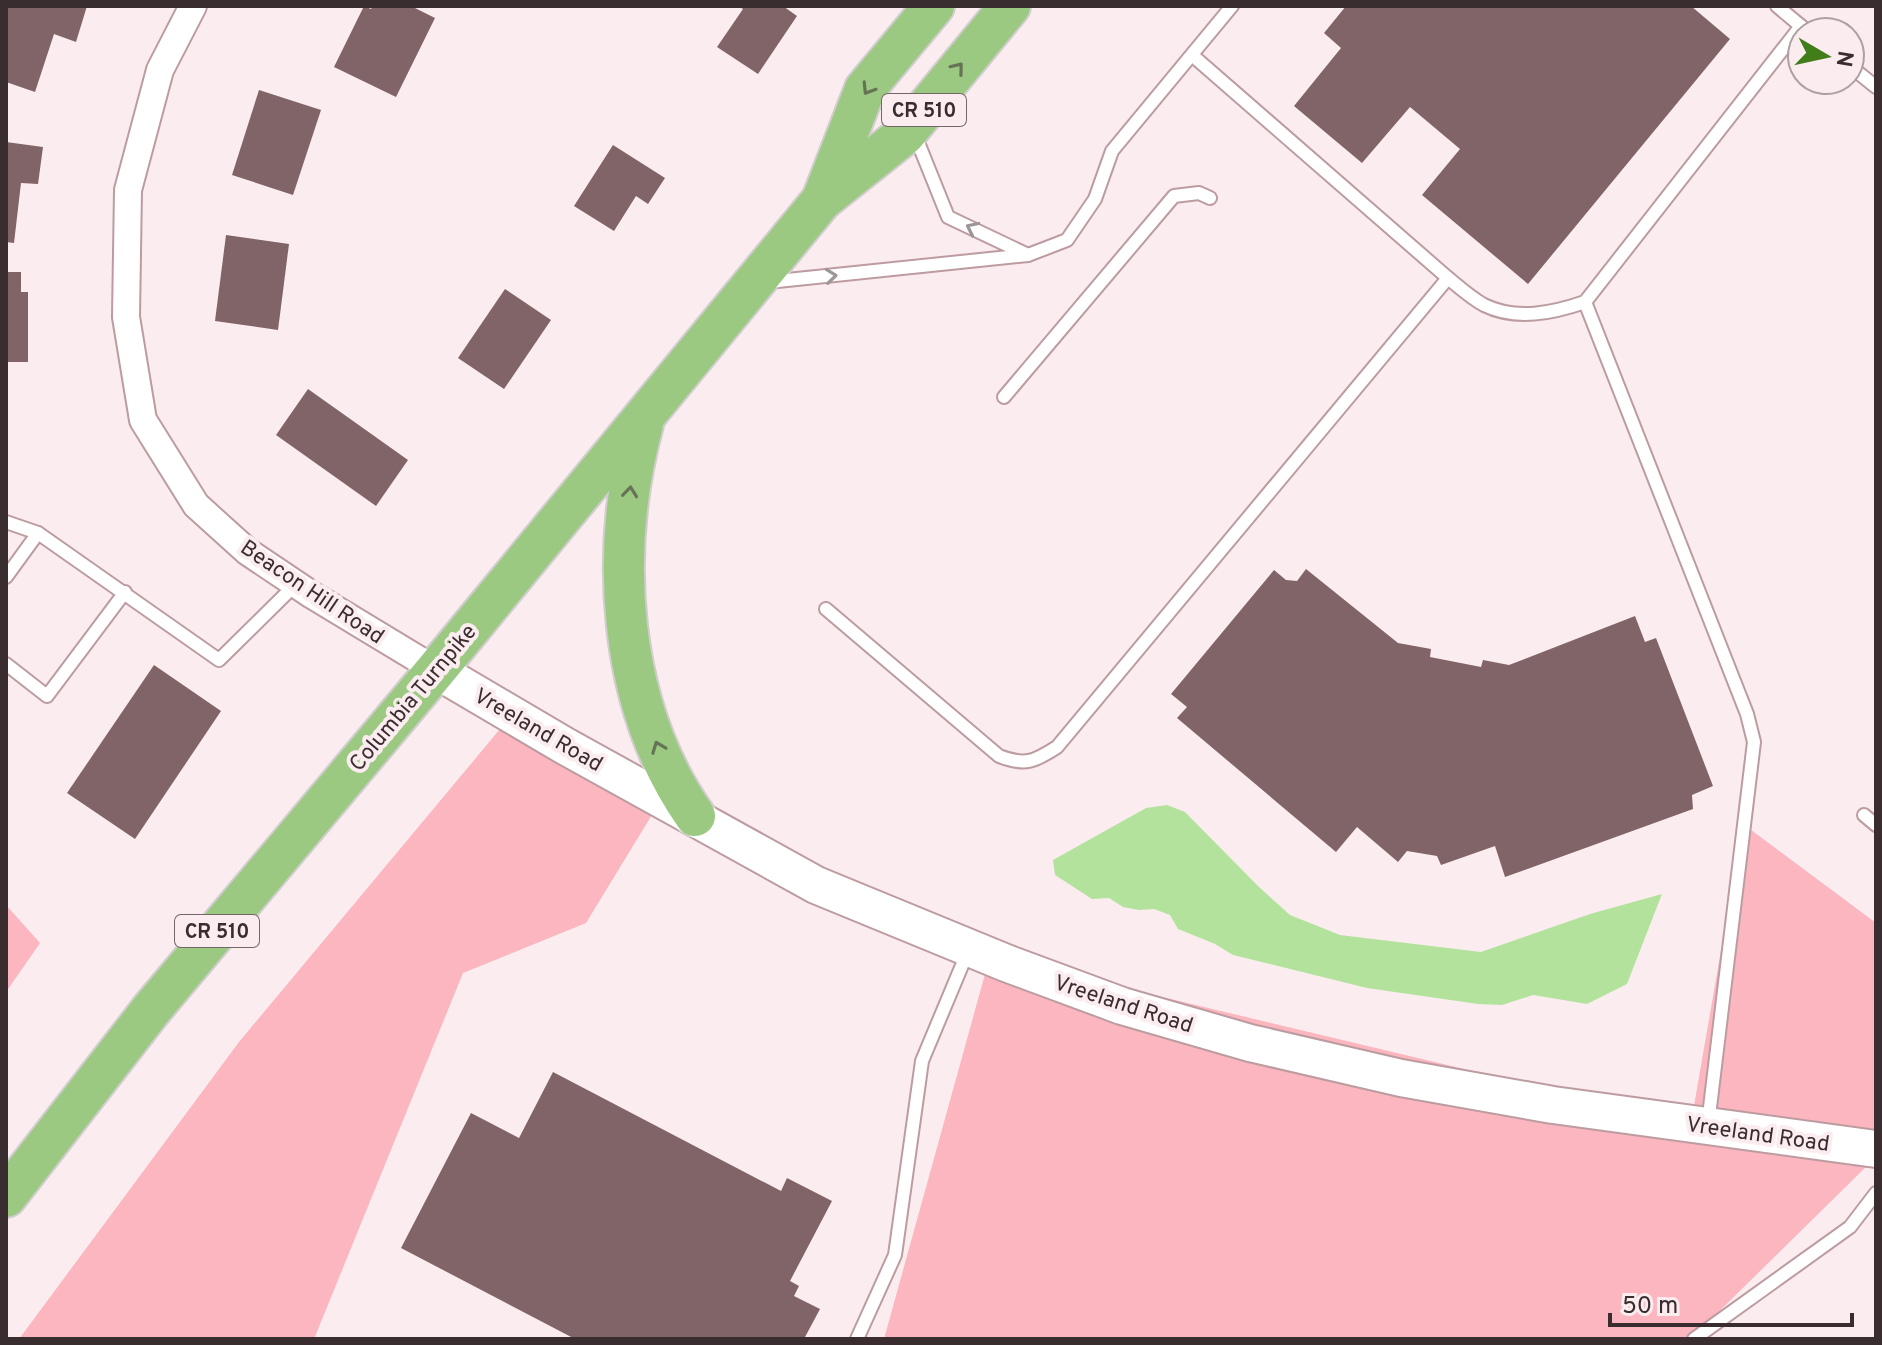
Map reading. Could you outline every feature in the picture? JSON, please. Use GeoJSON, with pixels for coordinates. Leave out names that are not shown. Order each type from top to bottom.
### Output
{"type":"FeatureCollection","features":[{"type":"Feature","properties":{"kind":"main road","name":"Columbia Turnpike"},"geometry":{"type":"LineString","coordinates":[[822,200],[865,89],[934,6]]}},
{"type":"Feature","properties":{"kind":"main road","name":"Columbia Turnpike"},"geometry":{"type":"LineString","coordinates":[[6,1197],[151,1010],[436,670],[822,200],[905,134],[1010,6]]}},
{"type":"Feature","properties":{"kind":"main road"},"geometry":{"type":"LineString","coordinates":[[645,416],[634,456],[626,537],[625,612],[628,643],[653,733],[674,786],[695,816]]}},
{"type":"Feature","properties":{"kind":"street","name":"Beacon Hill Road"},"geometry":{"type":"LineString","coordinates":[[193,6],[160,70],[128,190],[126,317],[143,420],[196,505],[248,552],[436,670]]}},
{"type":"Feature","properties":{"kind":"street","name":"Vreeland Road"},"geometry":{"type":"LineString","coordinates":[[436,670],[565,746],[816,885],[1122,1006],[1250,1043],[1401,1078],[1553,1105],[1876,1149]]}},
{"type":"Feature","properties":{"kind":"lane"},"geometry":{"type":"LineString","coordinates":[[753,284],[1028,255],[1067,240],[1095,199],[1112,151],[1232,6]]}},
{"type":"Feature","properties":{"kind":"lane"},"geometry":{"type":"LineString","coordinates":[[1192,55],[1448,278],[1483,304],[1506,312],[1529,314],[1560,311],[1585,302],[1786,51]]}},
{"type":"Feature","properties":{"kind":"lane"},"geometry":{"type":"LineString","coordinates":[[911,126],[948,217],[1028,255]]}},
{"type":"Feature","properties":{"kind":"lane"},"geometry":{"type":"LineString","coordinates":[[1004,397],[1174,196],[1199,193],[1210,198]]}},
{"type":"Feature","properties":{"kind":"lane"},"geometry":{"type":"LineString","coordinates":[[826,609],[999,756],[1017,763],[1037,760],[1057,747],[1448,278]]}},
{"type":"Feature","properties":{"kind":"lane"},"geometry":{"type":"LineString","coordinates":[[1585,302],[1747,714],[1754,742],[1708,1126]]}},
{"type":"Feature","properties":{"kind":"lane"},"geometry":{"type":"LineString","coordinates":[[6,522],[38,533],[219,660],[296,584]]}},
{"type":"Feature","properties":{"kind":"lane"},"geometry":{"type":"LineString","coordinates":[[6,577],[38,533]]}},
{"type":"Feature","properties":{"kind":"lane"},"geometry":{"type":"LineString","coordinates":[[6,664],[47,696],[125,592]]}},
{"type":"Feature","properties":{"kind":"lane"},"geometry":{"type":"LineString","coordinates":[[1864,815],[1876,825]]}},
{"type":"Feature","properties":{"kind":"lane"},"geometry":{"type":"LineString","coordinates":[[857,1339],[895,1255],[922,1061],[969,948]]}},
{"type":"Feature","properties":{"kind":"lane"},"geometry":{"type":"LineString","coordinates":[[1694,1339],[1850,1227],[1876,1193]]}},
{"type":"Feature","properties":{"kind":"shaded area"},"geometry":{"type":"Polygon","coordinates":[[[515,711],[661,800],[586,923],[463,973],[314,1339],[19,1339],[239,1042],[515,711]]]}},
{"type":"Feature","properties":{"kind":"shaded area"},"geometry":{"type":"Polygon","coordinates":[[[1167,805],[1185,812],[1290,915],[1340,935],[1481,952],[1590,914],[1662,894],[1627,984],[1587,1004],[1533,995],[1502,1005],[1478,1004],[1367,988],[1233,955],[1178,929],[1170,915],[1154,909],[1123,907],[1109,898],[1092,899],[1055,875],[1053,860],[1146,808],[1167,805]]]}},
{"type":"Feature","properties":{"kind":"shaded area"},"geometry":{"type":"Polygon","coordinates":[[[1743,824],[1876,923],[1876,1157],[1691,1339],[884,1339],[990,956],[1691,1123],[1743,824]]]}},
{"type":"Feature","properties":{"kind":"shaded area"},"geometry":{"type":"Polygon","coordinates":[[[6,905],[40,943],[6,992],[6,905]]]}},
{"type":"Feature","properties":{"kind":"building"},"geometry":{"type":"Polygon","coordinates":[[[6,6],[87,6],[76,42],[54,34],[35,92],[6,82],[6,6]]]}},
{"type":"Feature","properties":{"kind":"building"},"geometry":{"type":"Polygon","coordinates":[[[364,6],[371,9],[373,6],[411,6],[435,18],[396,97],[334,67],[364,6]]]}},
{"type":"Feature","properties":{"kind":"building"},"geometry":{"type":"Polygon","coordinates":[[[738,6],[783,6],[797,16],[758,74],[717,47],[743,9],[738,6]]]}},
{"type":"Feature","properties":{"kind":"building"},"geometry":{"type":"Polygon","coordinates":[[[1346,6],[1691,6],[1730,39],[1528,284],[1422,195],[1460,149],[1410,107],[1362,163],[1294,106],[1341,48],[1324,33],[1346,6]]]}},
{"type":"Feature","properties":{"kind":"building"},"geometry":{"type":"Polygon","coordinates":[[[259,90],[321,110],[293,195],[232,175],[259,90]]]}},
{"type":"Feature","properties":{"kind":"building"},"geometry":{"type":"Polygon","coordinates":[[[6,142],[43,147],[38,184],[21,183],[14,243],[6,242],[6,142]]]}},
{"type":"Feature","properties":{"kind":"building"},"geometry":{"type":"Polygon","coordinates":[[[613,145],[665,178],[648,204],[636,196],[614,231],[574,206],[613,145]]]}},
{"type":"Feature","properties":{"kind":"building"},"geometry":{"type":"Polygon","coordinates":[[[226,235],[289,244],[278,330],[215,321],[226,235]]]}},
{"type":"Feature","properties":{"kind":"building"},"geometry":{"type":"Polygon","coordinates":[[[6,272],[21,272],[21,292],[28,292],[28,362],[6,362],[6,272]]]}},
{"type":"Feature","properties":{"kind":"building"},"geometry":{"type":"Polygon","coordinates":[[[505,289],[551,320],[504,389],[458,358],[505,289]]]}},
{"type":"Feature","properties":{"kind":"building"},"geometry":{"type":"Polygon","coordinates":[[[308,389],[408,460],[376,506],[276,435],[308,389]]]}},
{"type":"Feature","properties":{"kind":"building"},"geometry":{"type":"Polygon","coordinates":[[[1306,569],[1398,643],[1431,649],[1430,657],[1481,667],[1483,660],[1509,665],[1635,616],[1645,642],[1656,638],[1713,786],[1692,795],[1693,809],[1505,877],[1495,846],[1441,865],[1437,856],[1407,851],[1398,862],[1357,827],[1336,852],[1177,718],[1187,707],[1171,694],[1274,570],[1286,580],[1297,581],[1306,569]]]}},
{"type":"Feature","properties":{"kind":"building"},"geometry":{"type":"Polygon","coordinates":[[[154,665],[221,711],[135,839],[67,793],[154,665]]]}},
{"type":"Feature","properties":{"kind":"building"},"geometry":{"type":"Polygon","coordinates":[[[553,1072],[781,1191],[787,1178],[832,1201],[790,1281],[799,1286],[794,1296],[820,1309],[804,1339],[575,1339],[401,1248],[471,1113],[519,1138],[553,1072]]]}}]}
